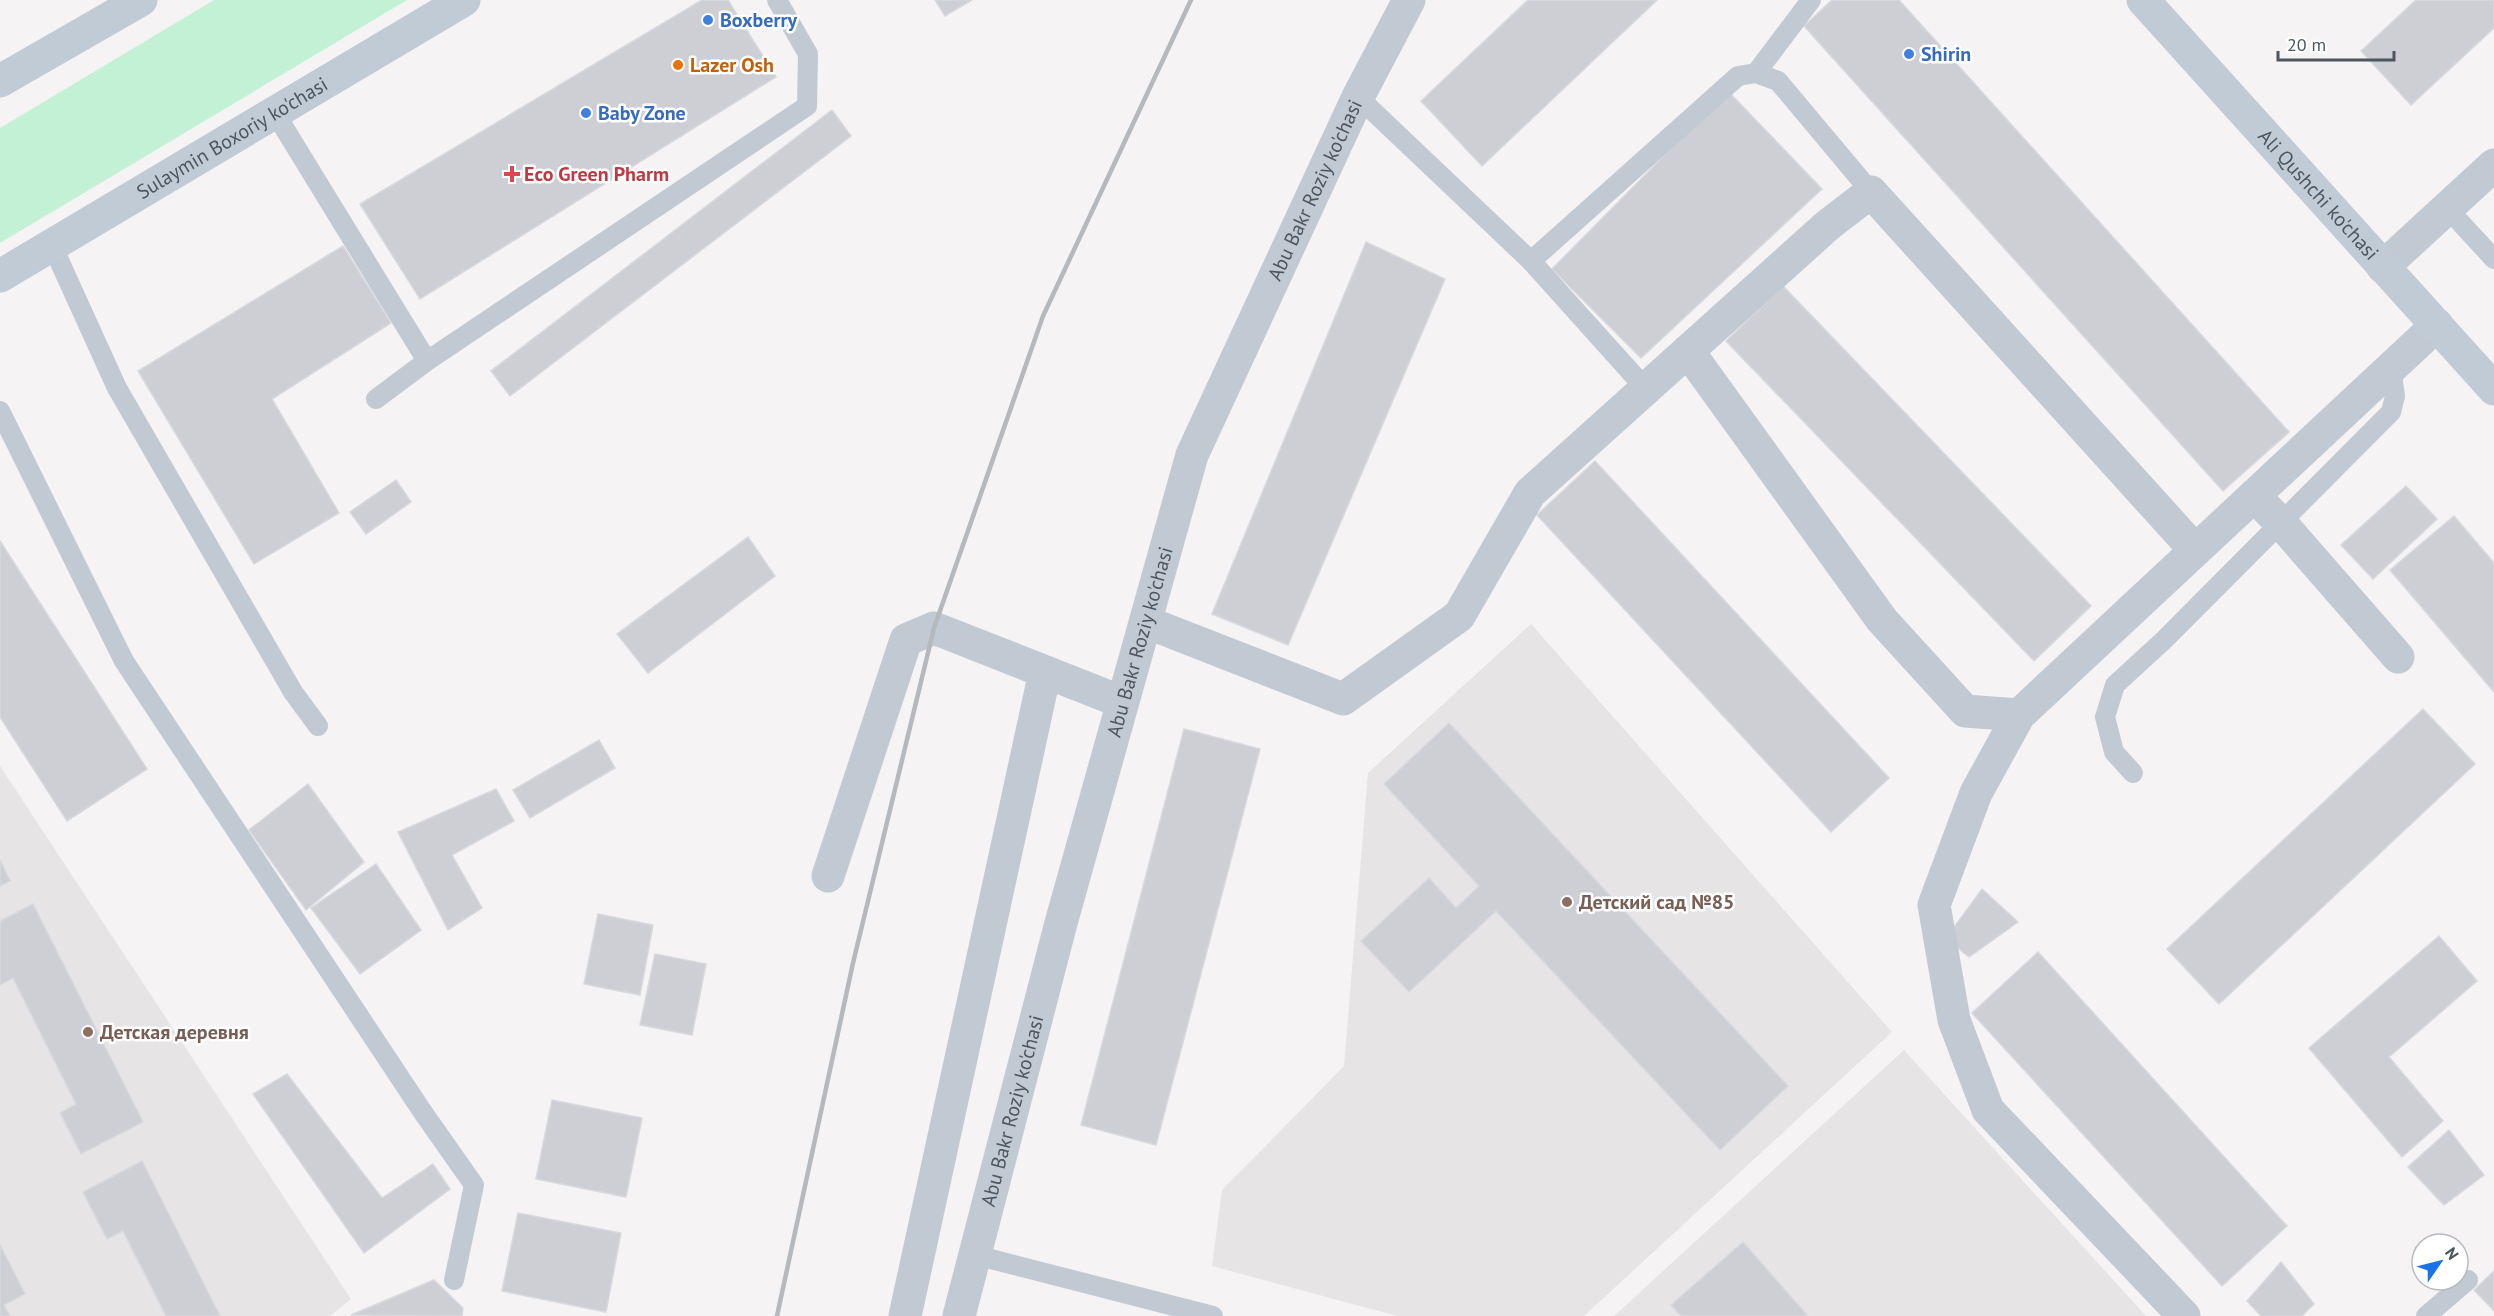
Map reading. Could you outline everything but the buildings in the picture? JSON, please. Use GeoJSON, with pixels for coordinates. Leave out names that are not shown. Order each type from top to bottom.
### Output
{"type":"FeatureCollection","features":[{"type":"Feature","properties":{"kind":"main road"},"geometry":{"type":"LineString","coordinates":[[0,81],[141,0]]}},
{"type":"Feature","properties":{"kind":"main road","name":"Sulaymin Boxoriy ko'chasi"},"geometry":{"type":"LineString","coordinates":[[0,276],[464,0]]}},
{"type":"Feature","properties":{"kind":"main road","name":"Ali Qushchi ko'chasi"},"geometry":{"type":"LineString","coordinates":[[2143,0],[2494,389]]}},
{"type":"Feature","properties":{"kind":"street","name":"Abu Bakr Roziy ko'chasi"},"geometry":{"type":"LineString","coordinates":[[959,1316],[1060,923],[1192,455],[1358,97],[1409,0]]}},
{"type":"Feature","properties":{"kind":"street"},"geometry":{"type":"LineString","coordinates":[[2383,267],[2494,165]]}},
{"type":"Feature","properties":{"kind":"street"},"geometry":{"type":"LineString","coordinates":[[1146,622],[1343,699],[1459,616],[1530,494],[1828,225],[1871,192],[2195,550]]}},
{"type":"Feature","properties":{"kind":"street"},"geometry":{"type":"LineString","coordinates":[[2184,1316],[1988,1110],[1954,1020],[1934,905],[1977,793],[2019,715],[2437,325]]}},
{"type":"Feature","properties":{"kind":"street"},"geometry":{"type":"LineString","coordinates":[[1688,351],[1882,620],[1965,711],[2019,715]]}},
{"type":"Feature","properties":{"kind":"street"},"geometry":{"type":"LineString","coordinates":[[2254,496],[2281,523],[2398,657]]}},
{"type":"Feature","properties":{"kind":"street"},"geometry":{"type":"LineString","coordinates":[[828,876],[906,640],[934,628],[1122,702]]}},
{"type":"Feature","properties":{"kind":"street"},"geometry":{"type":"LineString","coordinates":[[905,1316],[1045,672]]}},
{"type":"Feature","properties":{"kind":"lane"},"geometry":{"type":"LineString","coordinates":[[376,399],[427,361],[807,106],[808,54],[777,0]]}},
{"type":"Feature","properties":{"kind":"lane"},"geometry":{"type":"LineString","coordinates":[[1756,73],[1811,0]]}},
{"type":"Feature","properties":{"kind":"lane"},"geometry":{"type":"LineString","coordinates":[[1532,261],[1738,76],[1756,73],[1778,81],[1871,192]]}},
{"type":"Feature","properties":{"kind":"lane"},"geometry":{"type":"LineString","coordinates":[[1358,97],[1532,261],[1647,389]]}},
{"type":"Feature","properties":{"kind":"lane"},"geometry":{"type":"LineString","coordinates":[[275,113],[427,361]]}},
{"type":"Feature","properties":{"kind":"lane"},"geometry":{"type":"LineString","coordinates":[[2447,208],[2494,259]]}},
{"type":"Feature","properties":{"kind":"lane"},"geometry":{"type":"LineString","coordinates":[[52,245],[117,388],[293,692],[318,726]]}},
{"type":"Feature","properties":{"kind":"lane"},"geometry":{"type":"LineString","coordinates":[[2133,773],[2114,752],[2105,717],[2115,685],[2164,640],[2391,412],[2395,396],[2391,369]]}},
{"type":"Feature","properties":{"kind":"lane"},"geometry":{"type":"LineString","coordinates":[[0,411],[124,661],[422,1111],[474,1185],[454,1280]]}},
{"type":"Feature","properties":{"kind":"lane"},"geometry":{"type":"LineString","coordinates":[[975,1255],[1213,1316]]}},
{"type":"Feature","properties":{"kind":"lane"},"geometry":{"type":"LineString","coordinates":[[2426,1316],[2454,1292]]}},
{"type":"Feature","properties":{"kind":"shaded area","name":"Детский сад №85"},"geometry":{"type":"Polygon","coordinates":[[[1531,624],[1892,1032],[1584,1316],[1397,1316],[1212,1266],[1222,1190],[1344,1066],[1368,773],[1531,624]]]}},
{"type":"Feature","properties":{"kind":"shaded area","name":"Детская деревня"},"geometry":{"type":"Polygon","coordinates":[[[0,766],[351,1299],[330,1316],[0,1316],[0,766]]]}},
{"type":"Feature","properties":{"kind":"shaded area"},"geometry":{"type":"Polygon","coordinates":[[[1904,1050],[2146,1316],[1614,1316],[1904,1050]]]}},
{"type":"Feature","properties":{"kind":"green space"},"geometry":{"type":"Polygon","coordinates":[[[214,0],[407,0],[0,243],[0,128],[214,0]]]}},
{"type":"Feature","properties":{"kind":"railway"},"geometry":{"type":"LineString","coordinates":[[777,1316],[853,963],[934,628],[1043,316],[1191,0]]}},
{"type":"Feature","properties":{"kind":"place","name":"Boxberry"},"geometry":{"type":"Point","coordinates":[708,20]}},
{"type":"Feature","properties":{"kind":"place","name":"Shirin"},"geometry":{"type":"Point","coordinates":[1909,54]}},
{"type":"Feature","properties":{"kind":"place","name":"Lazer Osh"},"geometry":{"type":"Point","coordinates":[678,65]}},
{"type":"Feature","properties":{"kind":"place","name":"Baby Zone"},"geometry":{"type":"Point","coordinates":[586,113]}},
{"type":"Feature","properties":{"kind":"place","name":"Eco Green Pharm"},"geometry":{"type":"Point","coordinates":[512,174]}},
{"type":"Feature","properties":{"kind":"place","name":"Детский сад №85"},"geometry":{"type":"Point","coordinates":[1567,902]}},
{"type":"Feature","properties":{"kind":"place","name":"Детская деревня"},"geometry":{"type":"Point","coordinates":[88,1032]}}]}
